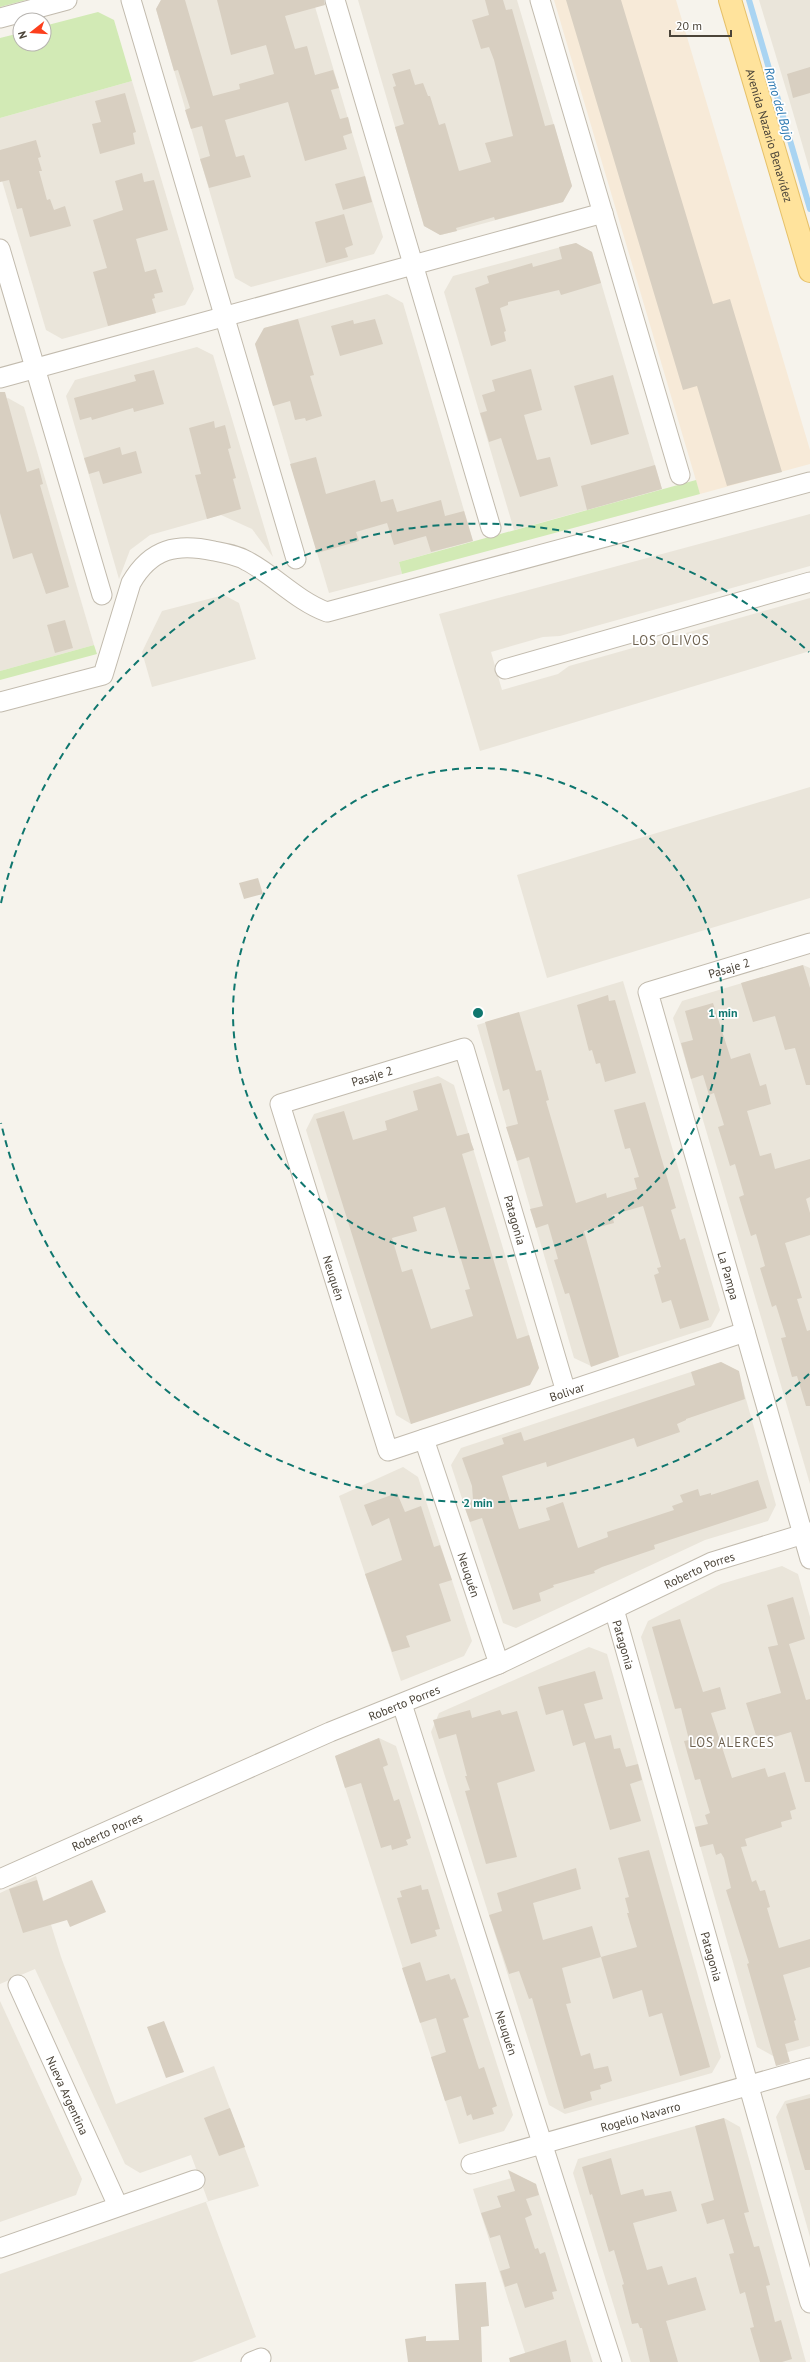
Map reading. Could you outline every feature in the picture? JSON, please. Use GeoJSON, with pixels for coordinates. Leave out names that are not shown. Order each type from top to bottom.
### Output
{"type":"FeatureCollection","features":[{"type":"Feature","properties":{"kind":"main road","name":"Avenida Nazario Benavídez"},"geometry":{"type":"LineString","coordinates":[[730,0],[810,271]]}},
{"type":"Feature","properties":{"kind":"street"},"geometry":{"type":"LineString","coordinates":[[0,18],[67,0]]}},
{"type":"Feature","properties":{"kind":"street"},"geometry":{"type":"LineString","coordinates":[[131,0],[296,559]]}},
{"type":"Feature","properties":{"kind":"street"},"geometry":{"type":"LineString","coordinates":[[335,0],[491,528]]}},
{"type":"Feature","properties":{"kind":"street"},"geometry":{"type":"LineString","coordinates":[[540,0],[680,475]]}},
{"type":"Feature","properties":{"kind":"street"},"geometry":{"type":"LineString","coordinates":[[0,378],[603,213]]}},
{"type":"Feature","properties":{"kind":"street"},"geometry":{"type":"LineString","coordinates":[[0,249],[102,595]]}},
{"type":"Feature","properties":{"kind":"street"},"geometry":{"type":"LineString","coordinates":[[0,702],[103,675],[131,583],[137,572],[156,555],[176,548],[196,548],[246,560],[327,612],[810,482]]}},
{"type":"Feature","properties":{"kind":"street"},"geometry":{"type":"LineString","coordinates":[[505,669],[810,582]]}},
{"type":"Feature","properties":{"kind":"street","name":"Pasaje 2"},"geometry":{"type":"LineString","coordinates":[[648,992],[810,943]]}},
{"type":"Feature","properties":{"kind":"street","name":"La Pampa"},"geometry":{"type":"LineString","coordinates":[[648,992],[745,1332],[806,1533],[810,1559]]}},
{"type":"Feature","properties":{"kind":"street","name":"Pasaje 2"},"geometry":{"type":"LineString","coordinates":[[280,1104],[464,1048]]}},
{"type":"Feature","properties":{"kind":"street","name":"Patagonia"},"geometry":{"type":"LineString","coordinates":[[464,1048],[566,1392]]}},
{"type":"Feature","properties":{"kind":"street","name":"Neuquén"},"geometry":{"type":"LineString","coordinates":[[280,1104],[388,1451]]}},
{"type":"Feature","properties":{"kind":"street","name":"Bolivar"},"geometry":{"type":"LineString","coordinates":[[388,1451],[745,1332]]}},
{"type":"Feature","properties":{"kind":"street","name":"Neuquén"},"geometry":{"type":"LineString","coordinates":[[424,1439],[499,1664]]}},
{"type":"Feature","properties":{"kind":"street","name":"Roberto Porres"},"geometry":{"type":"LineString","coordinates":[[0,1879],[330,1732],[499,1664],[712,1562],[806,1533]]}},
{"type":"Feature","properties":{"kind":"street","name":"Patagonia"},"geometry":{"type":"LineString","coordinates":[[614,1609],[810,2303]]}},
{"type":"Feature","properties":{"kind":"street","name":"Neuquén"},"geometry":{"type":"LineString","coordinates":[[402,1704],[612,2362]]}},
{"type":"Feature","properties":{"kind":"street","name":"Nueva Argentina"},"geometry":{"type":"LineString","coordinates":[[18,1984],[118,2206]]}},
{"type":"Feature","properties":{"kind":"street","name":"Rogelio Navarro"},"geometry":{"type":"LineString","coordinates":[[471,2164],[810,2068]]}},
{"type":"Feature","properties":{"kind":"street"},"geometry":{"type":"LineString","coordinates":[[0,2248],[195,2180]]}},
{"type":"Feature","properties":{"kind":"shaded area"},"geometry":{"type":"Polygon","coordinates":[[[161,0],[313,0],[383,237],[374,254],[251,287],[235,278],[156,9],[161,0]]]}},
{"type":"Feature","properties":{"kind":"shaded area"},"geometry":{"type":"Polygon","coordinates":[[[358,0],[517,0],[572,186],[563,202],[441,235],[424,226],[358,0]]]}},
{"type":"Feature","properties":{"kind":"shaded area"},"geometry":{"type":"Polygon","coordinates":[[[554,0],[676,0],[810,450],[810,464],[700,494],[554,0]]]}},
{"type":"Feature","properties":{"kind":"shaded area"},"geometry":{"type":"Polygon","coordinates":[[[759,0],[810,0],[810,171],[789,99],[759,0]]]}},
{"type":"Feature","properties":{"kind":"shaded area"},"geometry":{"type":"Polygon","coordinates":[[[132,81],[194,289],[185,305],[62,339],[46,330],[0,174],[0,118],[132,81]]]}},
{"type":"Feature","properties":{"kind":"shaded area"},"geometry":{"type":"Polygon","coordinates":[[[576,243],[592,252],[662,489],[514,530],[444,292],[453,276],[576,243]]]}},
{"type":"Feature","properties":{"kind":"shaded area"},"geometry":{"type":"Polygon","coordinates":[[[387,294],[403,303],[473,541],[399,562],[402,574],[329,593],[255,344],[264,328],[387,294]]]}},
{"type":"Feature","properties":{"kind":"shaded area"},"geometry":{"type":"Polygon","coordinates":[[[197,347],[213,355],[273,557],[252,529],[221,515],[150,535],[130,550],[119,579],[66,396],[75,380],[197,347]]]}},
{"type":"Feature","properties":{"kind":"shaded area"},"geometry":{"type":"Polygon","coordinates":[[[8,398],[24,407],[94,645],[0,671],[0,401],[8,398]]]}},
{"type":"Feature","properties":{"kind":"shaded area"},"geometry":{"type":"Polygon","coordinates":[[[810,514],[810,566],[560,636],[543,637],[491,652],[502,690],[558,674],[569,666],[810,598],[810,651],[480,751],[439,614],[810,514]]]}},
{"type":"Feature","properties":{"kind":"shaded area"},"geometry":{"type":"Polygon","coordinates":[[[224,595],[239,603],[256,659],[152,687],[142,652],[162,611],[224,595]]]}},
{"type":"Feature","properties":{"kind":"shaded area"},"geometry":{"type":"Polygon","coordinates":[[[810,787],[810,898],[547,978],[517,875],[810,787]]]}},
{"type":"Feature","properties":{"kind":"shaded area"},"geometry":{"type":"Polygon","coordinates":[[[803,965],[810,968],[810,1484],[673,1018],[682,1001],[803,965]]]}},
{"type":"Feature","properties":{"kind":"shaded area"},"geometry":{"type":"Polygon","coordinates":[[[623,981],[720,1310],[711,1327],[591,1366],[574,1358],[477,1025],[623,981]]]}},
{"type":"Feature","properties":{"kind":"shaded area"},"geometry":{"type":"Polygon","coordinates":[[[438,1076],[454,1085],[539,1368],[411,1424],[396,1415],[306,1130],[314,1114],[438,1076]]]}},
{"type":"Feature","properties":{"kind":"shaded area"},"geometry":{"type":"Polygon","coordinates":[[[721,1362],[738,1371],[776,1505],[768,1521],[705,1540],[516,1628],[503,1623],[451,1465],[461,1448],[721,1362]]]}},
{"type":"Feature","properties":{"kind":"shaded area"},"geometry":{"type":"Polygon","coordinates":[[[403,1467],[418,1477],[472,1641],[464,1656],[401,1681],[339,1496],[403,1467]]]}},
{"type":"Feature","properties":{"kind":"shaded area"},"geometry":{"type":"Polygon","coordinates":[[[782,1566],[798,1574],[810,1617],[810,2046],[773,2056],[757,2047],[641,1637],[648,1621],[721,1584],[782,1566]]]}},
{"type":"Feature","properties":{"kind":"shaded area"},"geometry":{"type":"Polygon","coordinates":[[[589,1647],[607,1654],[721,2057],[712,2073],[565,2114],[549,2105],[431,1732],[439,1713],[589,1647]]]}},
{"type":"Feature","properties":{"kind":"shaded area"},"geometry":{"type":"Polygon","coordinates":[[[379,1738],[396,1746],[513,2115],[504,2131],[459,2144],[335,1756],[379,1738]]]}},
{"type":"Feature","properties":{"kind":"shaded area"},"geometry":{"type":"Polygon","coordinates":[[[36,1876],[61,1957],[116,2104],[214,2066],[259,2186],[206,2202],[256,2337],[192,2362],[0,2362],[0,2274],[208,2201],[191,2155],[140,2173],[125,2164],[35,1969],[0,1984],[0,1893],[36,1876]]]}},
{"type":"Feature","properties":{"kind":"shaded area"},"geometry":{"type":"Polygon","coordinates":[[[0,2001],[82,2179],[76,2195],[0,2222],[0,2001]]]}},
{"type":"Feature","properties":{"kind":"shaded area"},"geometry":{"type":"Polygon","coordinates":[[[810,2094],[810,2237],[776,2117],[785,2101],[810,2094]]]}},
{"type":"Feature","properties":{"kind":"shaded area"},"geometry":{"type":"Polygon","coordinates":[[[724,2118],[740,2127],[806,2362],[631,2362],[573,2173],[578,2159],[724,2118]]]}},
{"type":"Feature","properties":{"kind":"shaded area"},"geometry":{"type":"Polygon","coordinates":[[[519,2176],[536,2184],[593,2362],[528,2362],[473,2189],[519,2176]]]}},
{"type":"Feature","properties":{"kind":"green space"},"geometry":{"type":"Polygon","coordinates":[[[0,0],[26,0],[0,7],[0,0]]]}},
{"type":"Feature","properties":{"kind":"green space"},"geometry":{"type":"Polygon","coordinates":[[[98,12],[114,20],[132,81],[0,118],[0,38],[12,35],[12,52],[52,52],[52,24],[98,12]]]}},
{"type":"Feature","properties":{"kind":"green space"},"geometry":{"type":"Polygon","coordinates":[[[696,480],[700,494],[402,574],[399,562],[696,480]]]}},
{"type":"Feature","properties":{"kind":"green space"},"geometry":{"type":"Polygon","coordinates":[[[94,645],[97,654],[0,680],[0,671],[94,645]]]}},
{"type":"Feature","properties":{"kind":"building"},"geometry":{"type":"Polygon","coordinates":[[[161,0],[185,0],[213,96],[240,89],[239,84],[274,74],[266,45],[231,55],[217,0],[324,0],[325,5],[285,16],[295,49],[307,46],[315,75],[333,70],[339,88],[331,90],[340,119],[348,117],[352,133],[343,136],[347,149],[305,161],[288,102],[225,120],[236,157],[244,155],[251,177],[209,188],[200,159],[210,156],[202,126],[191,129],[185,110],[190,108],[178,70],[174,71],[156,9],[161,0]]]}},
{"type":"Feature","properties":{"kind":"building"},"geometry":{"type":"Polygon","coordinates":[[[485,0],[503,0],[506,10],[512,9],[545,126],[554,124],[572,186],[563,202],[495,220],[494,217],[456,228],[457,231],[440,235],[424,226],[395,127],[404,124],[393,87],[396,86],[392,74],[410,69],[415,85],[423,83],[428,96],[430,96],[439,125],[445,123],[459,171],[491,162],[485,143],[513,136],[494,60],[489,47],[481,49],[472,20],[489,15],[485,0]]]}},
{"type":"Feature","properties":{"kind":"building"},"geometry":{"type":"Polygon","coordinates":[[[566,0],[621,0],[713,304],[730,299],[782,472],[727,486],[697,386],[683,390],[566,0]]]}},
{"type":"Feature","properties":{"kind":"building"},"geometry":{"type":"Polygon","coordinates":[[[810,67],[810,93],[793,98],[787,74],[810,67]]]}},
{"type":"Feature","properties":{"kind":"building"},"geometry":{"type":"Polygon","coordinates":[[[125,93],[136,132],[133,133],[135,144],[100,154],[92,124],[101,122],[95,101],[125,93]]]}},
{"type":"Feature","properties":{"kind":"building"},"geometry":{"type":"Polygon","coordinates":[[[36,140],[41,157],[38,158],[42,171],[39,171],[47,200],[50,199],[54,210],[65,206],[71,226],[30,237],[22,208],[17,209],[9,180],[0,182],[0,150],[36,140]]]}},
{"type":"Feature","properties":{"kind":"building"},"geometry":{"type":"Polygon","coordinates":[[[142,173],[144,182],[154,180],[168,230],[136,239],[145,272],[156,269],[163,292],[154,294],[155,298],[152,299],[156,313],[108,326],[93,272],[107,268],[93,220],[123,210],[115,181],[142,173]]]}},
{"type":"Feature","properties":{"kind":"building"},"geometry":{"type":"Polygon","coordinates":[[[365,176],[372,202],[343,210],[335,184],[365,176]]]}},
{"type":"Feature","properties":{"kind":"building"},"geometry":{"type":"Polygon","coordinates":[[[344,214],[353,245],[345,248],[348,257],[326,263],[315,222],[344,214]]]}},
{"type":"Feature","properties":{"kind":"building"},"geometry":{"type":"Polygon","coordinates":[[[576,243],[592,252],[601,283],[561,295],[559,290],[508,302],[508,305],[500,308],[506,331],[504,332],[506,341],[491,346],[475,288],[489,283],[487,276],[532,263],[533,267],[562,259],[559,247],[576,243]]]}},
{"type":"Feature","properties":{"kind":"building"},"geometry":{"type":"Polygon","coordinates":[[[298,319],[314,375],[310,376],[322,416],[306,421],[305,418],[295,420],[290,401],[273,406],[255,344],[264,328],[298,319]]]}},
{"type":"Feature","properties":{"kind":"building"},"geometry":{"type":"Polygon","coordinates":[[[375,319],[383,344],[340,356],[331,326],[353,320],[354,324],[375,319]]]}},
{"type":"Feature","properties":{"kind":"building"},"geometry":{"type":"Polygon","coordinates":[[[531,369],[542,410],[524,415],[537,460],[550,457],[558,486],[520,497],[501,438],[489,442],[480,413],[487,411],[482,395],[495,391],[492,380],[531,369]]]}},
{"type":"Feature","properties":{"kind":"building"},"geometry":{"type":"Polygon","coordinates":[[[154,370],[164,404],[134,412],[133,408],[92,420],[91,417],[80,420],[74,398],[136,381],[134,375],[154,370]]]}},
{"type":"Feature","properties":{"kind":"building"},"geometry":{"type":"Polygon","coordinates":[[[613,375],[629,434],[591,445],[574,386],[613,375]]]}},
{"type":"Feature","properties":{"kind":"building"},"geometry":{"type":"Polygon","coordinates":[[[0,392],[5,392],[27,472],[39,468],[43,484],[40,485],[69,587],[46,594],[32,553],[13,559],[0,513],[0,392]]]}},
{"type":"Feature","properties":{"kind":"building"},"geometry":{"type":"Polygon","coordinates":[[[214,421],[215,428],[225,425],[231,448],[228,449],[236,478],[233,479],[241,509],[207,519],[195,475],[201,474],[189,428],[214,421]]]}},
{"type":"Feature","properties":{"kind":"building"},"geometry":{"type":"Polygon","coordinates":[[[120,447],[122,455],[136,451],[142,473],[103,484],[99,471],[89,474],[84,458],[120,447]]]}},
{"type":"Feature","properties":{"kind":"building"},"geometry":{"type":"Polygon","coordinates":[[[316,457],[326,494],[375,480],[381,502],[393,499],[397,512],[441,500],[445,516],[464,511],[473,541],[431,552],[426,536],[394,545],[387,523],[356,532],[359,541],[317,553],[290,464],[316,457]]]}},
{"type":"Feature","properties":{"kind":"building"},"geometry":{"type":"Polygon","coordinates":[[[655,465],[662,489],[587,510],[581,486],[655,465]]]}},
{"type":"Feature","properties":{"kind":"building"},"geometry":{"type":"Polygon","coordinates":[[[65,620],[73,648],[55,653],[47,625],[65,620]]]}},
{"type":"Feature","properties":{"kind":"building"},"geometry":{"type":"Polygon","coordinates":[[[258,878],[263,894],[244,899],[239,883],[258,878]]]}},
{"type":"Feature","properties":{"kind":"building"},"geometry":{"type":"Polygon","coordinates":[[[803,965],[810,988],[810,1085],[806,1085],[795,1048],[785,1050],[775,1016],[753,1022],[741,983],[803,965]]]}},
{"type":"Feature","properties":{"kind":"building"},"geometry":{"type":"Polygon","coordinates":[[[608,995],[609,1001],[615,1000],[636,1073],[605,1082],[600,1063],[596,1064],[592,1050],[589,1051],[577,1005],[608,995]]]}},
{"type":"Feature","properties":{"kind":"building"},"geometry":{"type":"Polygon","coordinates":[[[713,1003],[731,1059],[750,1053],[760,1086],[766,1084],[771,1104],[747,1111],[760,1156],[771,1153],[775,1169],[810,1159],[810,1197],[806,1199],[810,1213],[810,1235],[785,1243],[802,1298],[797,1299],[807,1331],[810,1330],[810,1406],[806,1406],[797,1376],[792,1377],[781,1338],[786,1337],[776,1305],[772,1307],[760,1268],[765,1266],[756,1234],[751,1236],[739,1197],[744,1195],[735,1164],[730,1166],[718,1127],[724,1125],[714,1093],[709,1095],[703,1075],[691,1079],[681,1043],[693,1040],[685,1011],[713,1003]]]}},
{"type":"Feature","properties":{"kind":"building"},"geometry":{"type":"Polygon","coordinates":[[[519,1012],[536,1071],[541,1070],[549,1100],[546,1101],[576,1203],[606,1193],[607,1198],[637,1189],[634,1178],[639,1177],[630,1148],[625,1149],[614,1110],[645,1102],[676,1208],[671,1210],[680,1240],[685,1238],[709,1320],[680,1329],[671,1300],[662,1303],[654,1275],[659,1273],[657,1268],[661,1267],[643,1206],[612,1215],[614,1223],[584,1231],[619,1357],[591,1367],[569,1293],[565,1294],[554,1260],[558,1259],[548,1224],[536,1228],[530,1209],[543,1206],[529,1157],[517,1161],[506,1127],[518,1124],[509,1089],[503,1091],[485,1022],[519,1012]]]}},
{"type":"Feature","properties":{"kind":"building"},"geometry":{"type":"Polygon","coordinates":[[[441,1083],[457,1136],[469,1133],[474,1150],[462,1154],[517,1339],[529,1335],[539,1368],[530,1385],[411,1424],[316,1119],[344,1111],[353,1140],[387,1130],[385,1121],[418,1110],[413,1091],[441,1083]],[[445,1207],[413,1217],[417,1231],[392,1238],[402,1272],[412,1269],[431,1329],[473,1316],[465,1290],[470,1289],[445,1207]]]}},
{"type":"Feature","properties":{"kind":"building"},"geometry":{"type":"Polygon","coordinates":[[[721,1362],[739,1371],[745,1399],[686,1419],[677,1424],[680,1432],[637,1447],[634,1438],[547,1467],[546,1462],[502,1476],[519,1529],[550,1520],[546,1508],[563,1502],[578,1548],[608,1537],[607,1532],[674,1510],[672,1506],[683,1502],[680,1495],[698,1489],[700,1496],[711,1493],[711,1495],[758,1480],[767,1508],[654,1545],[655,1549],[602,1567],[594,1571],[595,1573],[553,1585],[554,1587],[539,1593],[541,1601],[513,1610],[482,1518],[470,1522],[463,1503],[473,1500],[472,1486],[462,1458],[504,1444],[502,1438],[521,1432],[524,1441],[695,1385],[691,1372],[721,1362]]]}},
{"type":"Feature","properties":{"kind":"building"},"geometry":{"type":"Polygon","coordinates":[[[397,1493],[405,1512],[421,1506],[434,1547],[440,1545],[452,1580],[439,1584],[451,1621],[406,1636],[410,1647],[392,1652],[365,1574],[402,1560],[389,1518],[372,1526],[364,1505],[397,1493]]]}},
{"type":"Feature","properties":{"kind":"building"},"geometry":{"type":"Polygon","coordinates":[[[793,1597],[805,1639],[789,1644],[806,1700],[810,1699],[810,1782],[805,1782],[791,1732],[758,1742],[746,1703],[781,1693],[768,1647],[778,1645],[767,1605],[793,1597]]]}},
{"type":"Feature","properties":{"kind":"building"},"geometry":{"type":"Polygon","coordinates":[[[680,1619],[703,1692],[720,1687],[726,1709],[711,1713],[732,1778],[765,1768],[768,1777],[785,1772],[796,1809],[790,1811],[792,1819],[781,1822],[782,1827],[745,1839],[747,1846],[741,1847],[752,1882],[756,1880],[760,1891],[765,1890],[770,1907],[767,1908],[779,1948],[810,1939],[810,1967],[783,1975],[796,2020],[794,2021],[799,2040],[785,2044],[790,2062],[776,2066],[747,1964],[749,1963],[726,1890],[731,1888],[724,1858],[721,1853],[716,1855],[713,1844],[700,1847],[695,1827],[708,1824],[705,1815],[710,1813],[700,1779],[695,1780],[684,1741],[689,1740],[681,1708],[675,1709],[652,1627],[680,1619]]]}},
{"type":"Feature","properties":{"kind":"building"},"geometry":{"type":"Polygon","coordinates":[[[595,1671],[603,1699],[584,1704],[595,1739],[611,1735],[614,1749],[620,1748],[626,1767],[638,1764],[642,1780],[630,1784],[641,1821],[610,1830],[585,1742],[573,1746],[563,1710],[546,1715],[538,1687],[595,1671]]]}},
{"type":"Feature","properties":{"kind":"building"},"geometry":{"type":"Polygon","coordinates":[[[470,1710],[472,1718],[500,1710],[502,1715],[517,1711],[535,1771],[497,1783],[517,1857],[486,1864],[465,1791],[470,1790],[465,1776],[467,1776],[456,1734],[439,1739],[433,1720],[470,1710]]]}},
{"type":"Feature","properties":{"kind":"building"},"geometry":{"type":"Polygon","coordinates":[[[379,1738],[388,1765],[383,1767],[394,1801],[399,1799],[411,1838],[406,1840],[408,1845],[392,1850],[391,1845],[381,1848],[361,1783],[345,1788],[335,1756],[379,1738]]]}},
{"type":"Feature","properties":{"kind":"building"},"geometry":{"type":"Polygon","coordinates":[[[649,1850],[710,2067],[680,2076],[662,2013],[649,2017],[642,1990],[613,1999],[601,1957],[637,1947],[627,1913],[629,1913],[625,1898],[629,1897],[618,1858],[649,1850]]]}},
{"type":"Feature","properties":{"kind":"building"},"geometry":{"type":"Polygon","coordinates":[[[576,1868],[581,1889],[533,1903],[543,1940],[592,1926],[601,1957],[562,1968],[571,2003],[566,2004],[581,2056],[590,2053],[594,2069],[608,2066],[612,2081],[600,2085],[601,2089],[590,2092],[592,2100],[564,2109],[532,1998],[529,1999],[519,1971],[509,1974],[489,1915],[502,1911],[497,1893],[576,1868]]]}},
{"type":"Feature","properties":{"kind":"building"},"geometry":{"type":"Polygon","coordinates":[[[37,1880],[43,1901],[92,1880],[106,1912],[70,1927],[67,1920],[23,1933],[9,1889],[37,1880]]]}},
{"type":"Feature","properties":{"kind":"building"},"geometry":{"type":"Polygon","coordinates":[[[421,1885],[422,1890],[428,1889],[440,1929],[435,1930],[437,1936],[411,1944],[397,1898],[402,1897],[400,1891],[421,1885]]]}},
{"type":"Feature","properties":{"kind":"building"},"geometry":{"type":"Polygon","coordinates":[[[420,1962],[426,1981],[449,1974],[451,1980],[455,1978],[469,2017],[463,2019],[477,2063],[479,2069],[484,2067],[497,2106],[492,2108],[494,2114],[473,2120],[471,2114],[467,2116],[461,2096],[445,2101],[431,2057],[446,2052],[436,2018],[420,2023],[402,1968],[420,1962]]]}},
{"type":"Feature","properties":{"kind":"building"},"geometry":{"type":"Polygon","coordinates":[[[164,2021],[184,2072],[166,2078],[147,2027],[164,2021]]]}},
{"type":"Feature","properties":{"kind":"building"},"geometry":{"type":"Polygon","coordinates":[[[810,2098],[810,2170],[805,2170],[786,2104],[810,2098]]]}},
{"type":"Feature","properties":{"kind":"building"},"geometry":{"type":"Polygon","coordinates":[[[230,2108],[245,2147],[219,2156],[204,2118],[230,2108]]]}},
{"type":"Feature","properties":{"kind":"building"},"geometry":{"type":"Polygon","coordinates":[[[724,2118],[749,2212],[744,2213],[754,2247],[759,2246],[770,2285],[766,2286],[775,2322],[781,2320],[792,2359],[782,2362],[760,2362],[750,2328],[754,2327],[745,2292],[740,2294],[729,2254],[734,2253],[724,2219],[707,2224],[701,2204],[714,2200],[695,2126],[724,2118]]]}},
{"type":"Feature","properties":{"kind":"building"},"geometry":{"type":"Polygon","coordinates":[[[611,2158],[621,2195],[643,2189],[645,2196],[671,2191],[677,2211],[633,2223],[647,2270],[662,2266],[668,2285],[696,2277],[706,2310],[666,2321],[678,2362],[650,2362],[642,2328],[640,2328],[638,2323],[632,2324],[622,2285],[624,2284],[614,2250],[609,2252],[592,2194],[590,2195],[582,2167],[611,2158]]]}},
{"type":"Feature","properties":{"kind":"building"},"geometry":{"type":"Polygon","coordinates":[[[508,2170],[536,2184],[539,2195],[526,2199],[532,2215],[525,2218],[535,2249],[538,2248],[540,2254],[545,2252],[557,2291],[552,2292],[554,2299],[525,2308],[517,2283],[505,2287],[500,2271],[510,2268],[500,2235],[490,2238],[481,2213],[501,2207],[497,2196],[515,2191],[508,2170]]]}},
{"type":"Feature","properties":{"kind":"building"},"geometry":{"type":"Polygon","coordinates":[[[486,2282],[489,2326],[481,2327],[482,2362],[408,2362],[405,2339],[426,2336],[426,2341],[459,2340],[455,2284],[486,2282]]]}},
{"type":"Feature","properties":{"kind":"building"},"geometry":{"type":"Polygon","coordinates":[[[566,2340],[571,2362],[510,2362],[509,2358],[566,2340]]]}},
{"type":"Feature","properties":{"kind":"waterway","name":"Ramo del Bajo"},"geometry":{"type":"LineString","coordinates":[[749,0],[810,209]]}},
{"type":"Feature","properties":{"kind":"district","name":"LOS OLIVOS"},"geometry":{"type":"Point","coordinates":[671,640]}},
{"type":"Feature","properties":{"kind":"district","name":"LOS ALERCES"},"geometry":{"type":"Point","coordinates":[732,1742]}}]}
